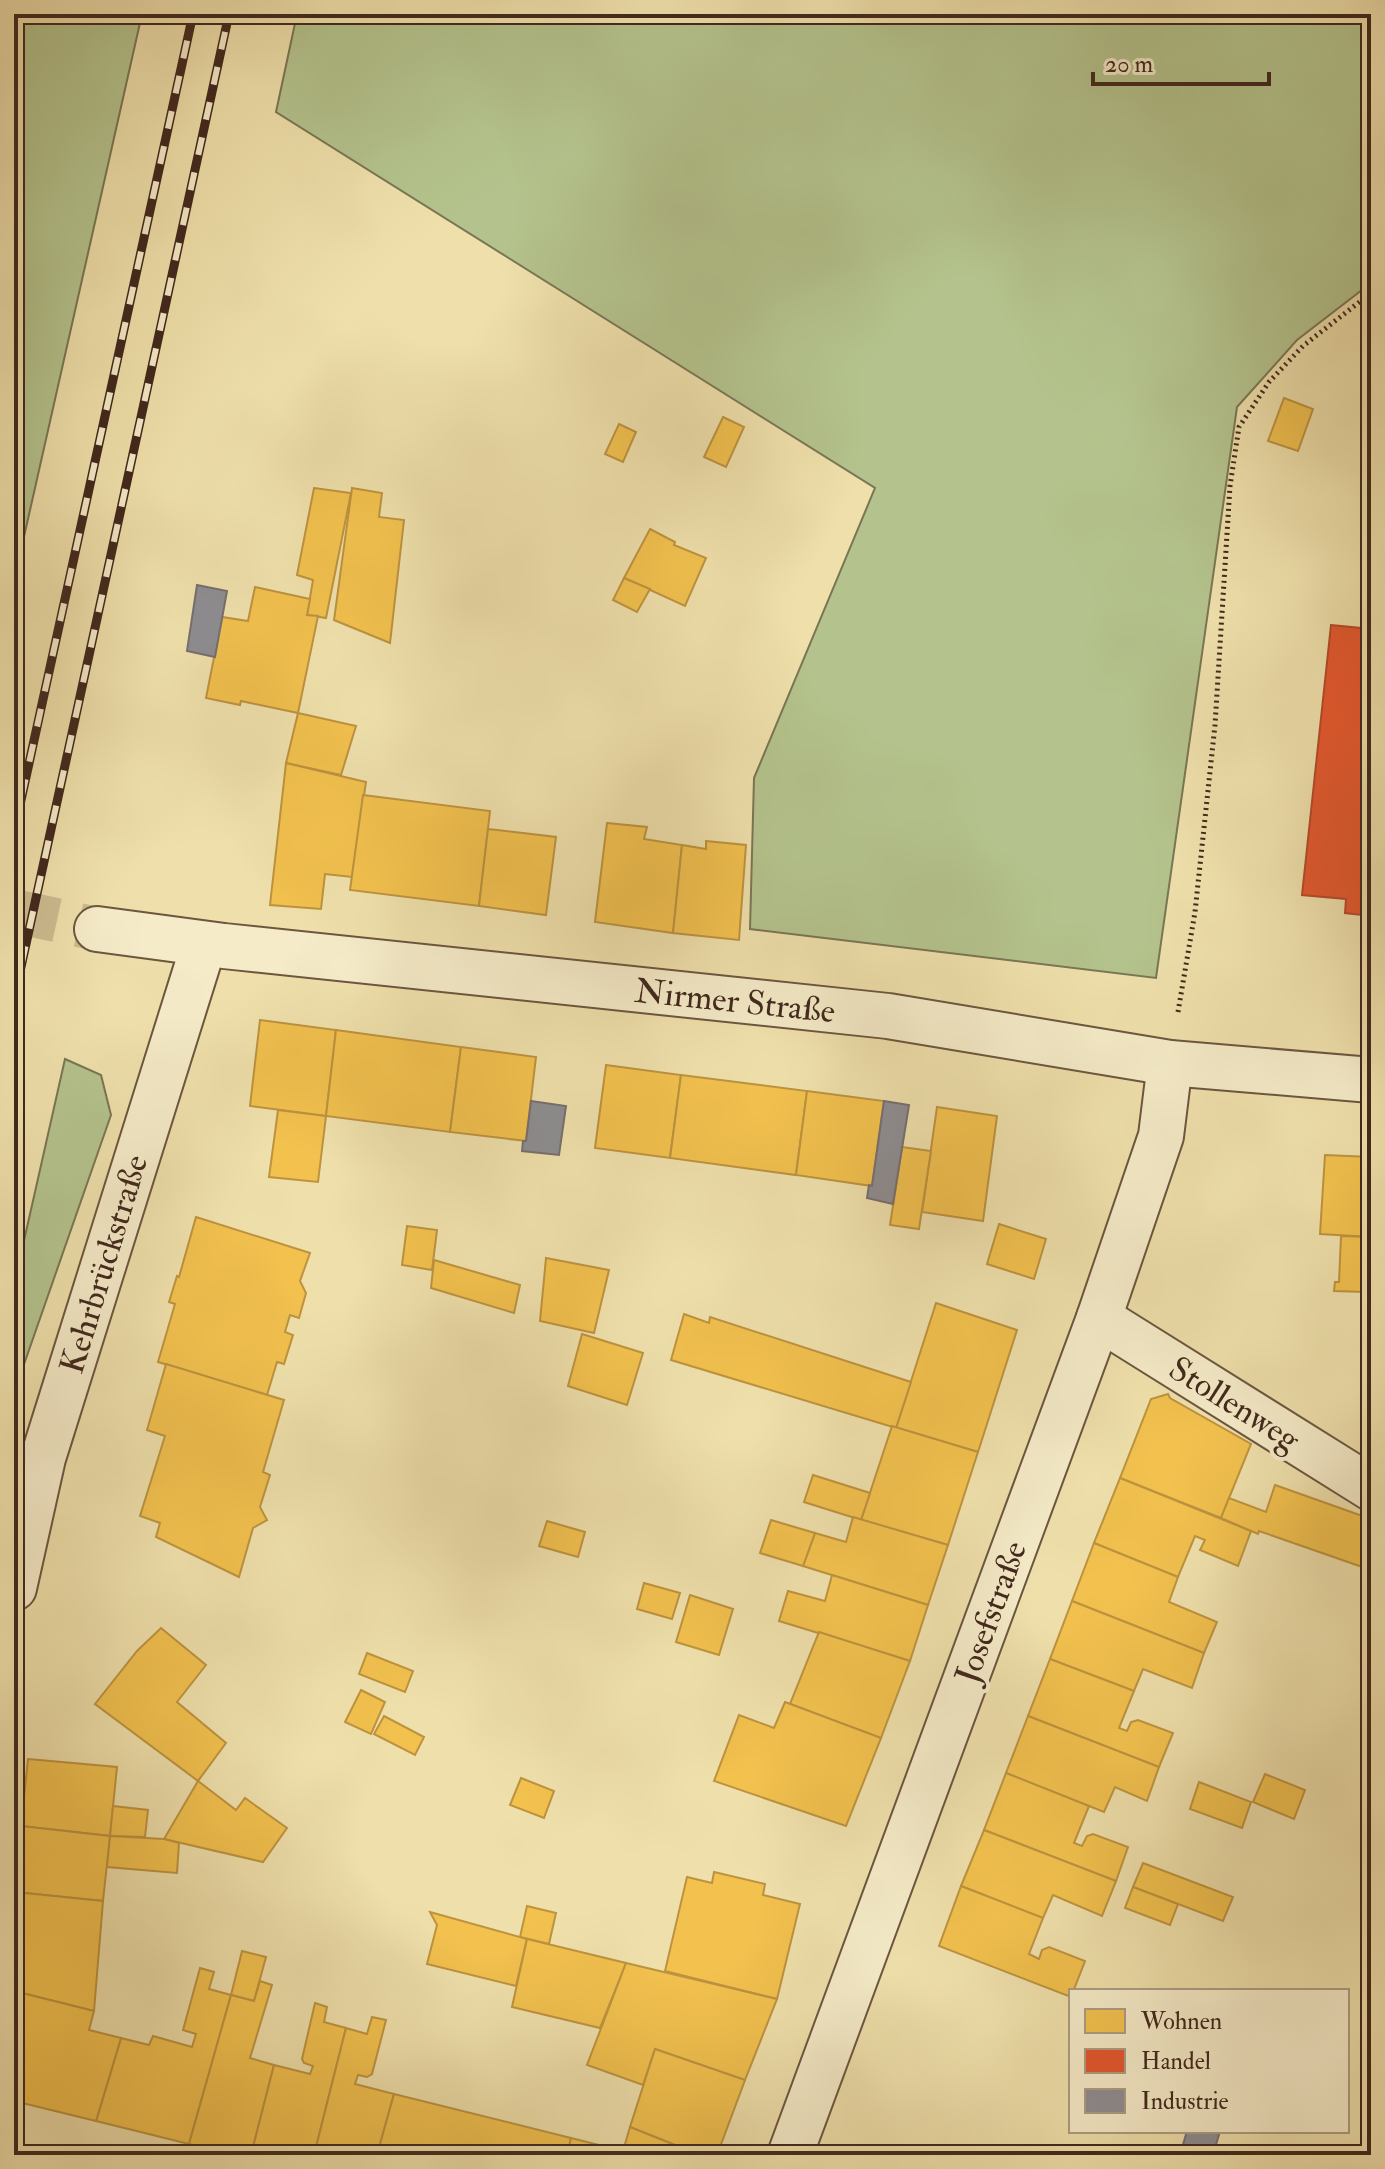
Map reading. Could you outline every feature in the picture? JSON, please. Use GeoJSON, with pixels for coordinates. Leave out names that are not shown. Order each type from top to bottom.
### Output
{"type":"FeatureCollection","features":[{"type":"Feature","properties":{"kind":"street","name":"Nirmer Straße"},"geometry":{"type":"LineString","coordinates":[[97,929],[204,944],[888,1016],[1170,1063],[1371,1080]]}},
{"type":"Feature","properties":{"kind":"street","name":"Kehrbrückstraße"},"geometry":{"type":"LineString","coordinates":[[14,1588],[43,1458],[204,944]]}},
{"type":"Feature","properties":{"kind":"street","name":"Josefstraße"},"geometry":{"type":"LineString","coordinates":[[790,2155],[1099,1318],[1161,1136],[1170,1063]]}},
{"type":"Feature","properties":{"kind":"street","name":"Stollenweg"},"geometry":{"type":"LineString","coordinates":[[1099,1318],[1371,1488]]}},
{"type":"Feature","properties":{"kind":"path"},"geometry":{"type":"LineString","coordinates":[[1170,1063],[1195,912],[1215,725],[1230,486],[1239,427],[1269,382],[1303,346],[1371,293]]}},
{"type":"Feature","properties":{"kind":"green space"},"geometry":{"type":"Polygon","coordinates":[[[14,14],[142,14],[14,581],[14,14]]]}},
{"type":"Feature","properties":{"kind":"green space"},"geometry":{"type":"Polygon","coordinates":[[[297,14],[1371,14],[1371,283],[1297,340],[1237,407],[1156,978],[750,929],[754,778],[875,488],[276,112],[297,14]]]}},
{"type":"Feature","properties":{"kind":"green space"},"geometry":{"type":"Polygon","coordinates":[[[65,1059],[101,1075],[111,1115],[14,1393],[14,1285],[65,1059]]]}},
{"type":"Feature","properties":{"kind":"building: Wohnen"},"geometry":{"type":"Polygon","coordinates":[[[1284,398],[1313,409],[1298,451],[1268,441],[1284,398]]]}},
{"type":"Feature","properties":{"kind":"building: Wohnen"},"geometry":{"type":"Polygon","coordinates":[[[723,417],[744,427],[726,467],[704,457],[723,417]]]}},
{"type":"Feature","properties":{"kind":"building: Wohnen"},"geometry":{"type":"Polygon","coordinates":[[[619,424],[636,432],[623,462],[605,454],[619,424]]]}},
{"type":"Feature","properties":{"kind":"building: Wohnen"},"geometry":{"type":"Polygon","coordinates":[[[314,488],[351,493],[326,618],[307,615],[313,580],[297,575],[314,488]]]}},
{"type":"Feature","properties":{"kind":"building: Wohnen"},"geometry":{"type":"Polygon","coordinates":[[[352,488],[382,493],[379,517],[404,520],[390,643],[334,620],[352,488]]]}},
{"type":"Feature","properties":{"kind":"building: Wohnen"},"geometry":{"type":"Polygon","coordinates":[[[650,529],[675,542],[674,545],[706,558],[685,606],[624,578],[650,529]]]}},
{"type":"Feature","properties":{"kind":"building: Wohnen"},"geometry":{"type":"Polygon","coordinates":[[[624,578],[650,589],[637,612],[613,600],[624,578]]]}},
{"type":"Feature","properties":{"kind":"building: Wohnen"},"geometry":{"type":"Polygon","coordinates":[[[255,587],[310,599],[307,615],[318,616],[298,713],[241,701],[240,705],[206,698],[222,617],[248,621],[255,587]]]}},
{"type":"Feature","properties":{"kind":"building: Wohnen"},"geometry":{"type":"Polygon","coordinates":[[[298,713],[356,726],[341,775],[286,763],[298,713]]]}},
{"type":"Feature","properties":{"kind":"building: Wohnen"},"geometry":{"type":"Polygon","coordinates":[[[286,763],[366,782],[352,877],[325,874],[321,909],[270,905],[286,763]]]}},
{"type":"Feature","properties":{"kind":"building: Wohnen"},"geometry":{"type":"Polygon","coordinates":[[[363,795],[490,811],[479,906],[350,890],[363,795]]]}},
{"type":"Feature","properties":{"kind":"building: Wohnen"},"geometry":{"type":"Polygon","coordinates":[[[607,823],[647,827],[644,839],[682,845],[673,933],[595,922],[607,823]]]}},
{"type":"Feature","properties":{"kind":"building: Wohnen"},"geometry":{"type":"Polygon","coordinates":[[[488,829],[556,837],[546,915],[479,906],[488,829]]]}},
{"type":"Feature","properties":{"kind":"building: Wohnen"},"geometry":{"type":"Polygon","coordinates":[[[706,841],[746,845],[739,940],[673,933],[682,845],[706,849],[706,841]]]}},
{"type":"Feature","properties":{"kind":"building: Wohnen"},"geometry":{"type":"Polygon","coordinates":[[[260,1020],[336,1030],[326,1116],[250,1106],[260,1020]]]}},
{"type":"Feature","properties":{"kind":"building: Wohnen"},"geometry":{"type":"Polygon","coordinates":[[[336,1030],[461,1047],[450,1132],[326,1116],[336,1030]]]}},
{"type":"Feature","properties":{"kind":"building: Wohnen"},"geometry":{"type":"Polygon","coordinates":[[[461,1047],[536,1057],[526,1141],[450,1132],[461,1047]]]}},
{"type":"Feature","properties":{"kind":"building: Wohnen"},"geometry":{"type":"Polygon","coordinates":[[[606,1065],[681,1075],[670,1158],[595,1148],[606,1065]]]}},
{"type":"Feature","properties":{"kind":"building: Wohnen"},"geometry":{"type":"Polygon","coordinates":[[[681,1075],[807,1091],[796,1175],[670,1158],[681,1075]]]}},
{"type":"Feature","properties":{"kind":"building: Wohnen"},"geometry":{"type":"Polygon","coordinates":[[[807,1091],[884,1101],[872,1186],[796,1175],[807,1091]]]}},
{"type":"Feature","properties":{"kind":"building: Wohnen"},"geometry":{"type":"Polygon","coordinates":[[[937,1107],[997,1116],[983,1221],[922,1212],[937,1107]]]}},
{"type":"Feature","properties":{"kind":"building: Wohnen"},"geometry":{"type":"Polygon","coordinates":[[[278,1110],[326,1116],[318,1182],[269,1177],[278,1110]]]}},
{"type":"Feature","properties":{"kind":"building: Wohnen"},"geometry":{"type":"Polygon","coordinates":[[[902,1147],[931,1151],[919,1229],[890,1225],[902,1147]]]}},
{"type":"Feature","properties":{"kind":"building: Wohnen"},"geometry":{"type":"Polygon","coordinates":[[[1325,1155],[1371,1157],[1371,1237],[1320,1234],[1325,1155]]]}},
{"type":"Feature","properties":{"kind":"building: Wohnen"},"geometry":{"type":"Polygon","coordinates":[[[196,1217],[310,1253],[300,1281],[306,1293],[299,1318],[290,1315],[285,1332],[293,1335],[284,1364],[277,1362],[267,1395],[158,1362],[175,1304],[169,1302],[196,1217]]]}},
{"type":"Feature","properties":{"kind":"building: Wohnen"},"geometry":{"type":"Polygon","coordinates":[[[999,1224],[1046,1239],[1034,1279],[987,1264],[999,1224]]]}},
{"type":"Feature","properties":{"kind":"building: Wohnen"},"geometry":{"type":"Polygon","coordinates":[[[407,1226],[437,1230],[432,1270],[402,1265],[407,1226]]]}},
{"type":"Feature","properties":{"kind":"building: Wohnen"},"geometry":{"type":"Polygon","coordinates":[[[1341,1236],[1369,1237],[1366,1292],[1334,1291],[1335,1282],[1339,1282],[1341,1236]]]}},
{"type":"Feature","properties":{"kind":"building: Wohnen"},"geometry":{"type":"Polygon","coordinates":[[[546,1258],[609,1270],[594,1333],[540,1321],[546,1258]]]}},
{"type":"Feature","properties":{"kind":"building: Wohnen"},"geometry":{"type":"Polygon","coordinates":[[[434,1260],[520,1285],[514,1313],[431,1288],[434,1260]]]}},
{"type":"Feature","properties":{"kind":"building: Wohnen"},"geometry":{"type":"Polygon","coordinates":[[[936,1303],[1017,1330],[978,1452],[896,1428],[936,1303]]]}},
{"type":"Feature","properties":{"kind":"building: Wohnen"},"geometry":{"type":"Polygon","coordinates":[[[684,1314],[709,1323],[710,1317],[911,1382],[896,1428],[671,1360],[684,1314]]]}},
{"type":"Feature","properties":{"kind":"building: Wohnen"},"geometry":{"type":"Polygon","coordinates":[[[582,1334],[643,1353],[627,1405],[568,1386],[582,1334]]]}},
{"type":"Feature","properties":{"kind":"building: Wohnen"},"geometry":{"type":"Polygon","coordinates":[[[166,1364],[284,1400],[263,1472],[270,1475],[260,1507],[267,1520],[253,1528],[239,1577],[156,1537],[160,1523],[140,1516],[165,1436],[147,1430],[166,1364]]]}},
{"type":"Feature","properties":{"kind":"building: Wohnen"},"geometry":{"type":"Polygon","coordinates":[[[1168,1394],[1251,1444],[1221,1518],[1120,1478],[1151,1399],[1168,1394]]]}},
{"type":"Feature","properties":{"kind":"building: Wohnen"},"geometry":{"type":"Polygon","coordinates":[[[892,1426],[978,1452],[948,1545],[861,1520],[892,1426]]]}},
{"type":"Feature","properties":{"kind":"building: Wohnen"},"geometry":{"type":"Polygon","coordinates":[[[813,1475],[870,1493],[861,1520],[804,1502],[813,1475]]]}},
{"type":"Feature","properties":{"kind":"building: Wohnen"},"geometry":{"type":"Polygon","coordinates":[[[1120,1478],[1251,1531],[1238,1566],[1200,1550],[1205,1540],[1195,1536],[1178,1577],[1094,1543],[1120,1478]]]}},
{"type":"Feature","properties":{"kind":"building: Wohnen"},"geometry":{"type":"Polygon","coordinates":[[[1275,1485],[1371,1519],[1371,1570],[1259,1531],[1258,1534],[1221,1518],[1229,1498],[1266,1512],[1275,1485]]]}},
{"type":"Feature","properties":{"kind":"building: Wohnen"},"geometry":{"type":"Polygon","coordinates":[[[853,1517],[948,1545],[928,1605],[803,1566],[815,1533],[846,1542],[853,1517]]]}},
{"type":"Feature","properties":{"kind":"building: Wohnen"},"geometry":{"type":"Polygon","coordinates":[[[771,1520],[815,1533],[803,1566],[760,1553],[771,1520]]]}},
{"type":"Feature","properties":{"kind":"building: Wohnen"},"geometry":{"type":"Polygon","coordinates":[[[547,1521],[585,1532],[578,1557],[539,1546],[547,1521]]]}},
{"type":"Feature","properties":{"kind":"building: Wohnen"},"geometry":{"type":"Polygon","coordinates":[[[1094,1543],[1178,1577],[1169,1602],[1217,1622],[1204,1653],[1072,1601],[1094,1543]]]}},
{"type":"Feature","properties":{"kind":"building: Wohnen"},"geometry":{"type":"Polygon","coordinates":[[[832,1575],[928,1605],[910,1661],[779,1621],[788,1591],[825,1601],[832,1575]]]}},
{"type":"Feature","properties":{"kind":"building: Wohnen"},"geometry":{"type":"Polygon","coordinates":[[[644,1583],[680,1593],[672,1619],[637,1609],[644,1583]]]}},
{"type":"Feature","properties":{"kind":"building: Wohnen"},"geometry":{"type":"Polygon","coordinates":[[[690,1595],[733,1609],[719,1655],[676,1642],[690,1595]]]}},
{"type":"Feature","properties":{"kind":"building: Wohnen"},"geometry":{"type":"Polygon","coordinates":[[[1072,1601],[1204,1653],[1192,1688],[1143,1669],[1134,1691],[1050,1659],[1072,1601]]]}},
{"type":"Feature","properties":{"kind":"building: Wohnen"},"geometry":{"type":"Polygon","coordinates":[[[161,1628],[206,1665],[177,1702],[226,1743],[198,1781],[95,1704],[137,1651],[161,1628]]]}},
{"type":"Feature","properties":{"kind":"building: Wohnen"},"geometry":{"type":"Polygon","coordinates":[[[819,1632],[910,1661],[881,1738],[790,1704],[819,1632]]]}},
{"type":"Feature","properties":{"kind":"building: Wohnen"},"geometry":{"type":"Polygon","coordinates":[[[367,1653],[413,1671],[405,1692],[359,1674],[367,1653]]]}},
{"type":"Feature","properties":{"kind":"building: Wohnen"},"geometry":{"type":"Polygon","coordinates":[[[1050,1659],[1134,1691],[1119,1728],[1127,1731],[1131,1722],[1138,1720],[1173,1733],[1159,1767],[1028,1716],[1050,1659]]]}},
{"type":"Feature","properties":{"kind":"building: Wohnen"},"geometry":{"type":"Polygon","coordinates":[[[361,1690],[385,1702],[371,1734],[345,1722],[361,1690]]]}},
{"type":"Feature","properties":{"kind":"building: Wohnen"},"geometry":{"type":"Polygon","coordinates":[[[785,1702],[881,1738],[846,1826],[714,1781],[739,1715],[774,1728],[785,1702]]]}},
{"type":"Feature","properties":{"kind":"building: Wohnen"},"geometry":{"type":"Polygon","coordinates":[[[384,1716],[424,1737],[415,1755],[374,1734],[384,1716]]]}},
{"type":"Feature","properties":{"kind":"building: Wohnen"},"geometry":{"type":"Polygon","coordinates":[[[1028,1716],[1159,1767],[1147,1801],[1115,1787],[1104,1812],[1006,1773],[1028,1716]]]}},
{"type":"Feature","properties":{"kind":"building: Wohnen"},"geometry":{"type":"Polygon","coordinates":[[[28,1759],[117,1767],[110,1836],[21,1826],[28,1759]]]}},
{"type":"Feature","properties":{"kind":"building: Wohnen"},"geometry":{"type":"Polygon","coordinates":[[[1006,1773],[1089,1806],[1074,1843],[1082,1846],[1087,1836],[1093,1834],[1128,1847],[1116,1881],[984,1830],[1006,1773]]]}},
{"type":"Feature","properties":{"kind":"building: Wohnen"},"geometry":{"type":"Polygon","coordinates":[[[1265,1774],[1305,1790],[1294,1819],[1253,1802],[1265,1774]]]}},
{"type":"Feature","properties":{"kind":"building: Wohnen"},"geometry":{"type":"Polygon","coordinates":[[[521,1778],[554,1791],[544,1818],[510,1805],[521,1778]]]}},
{"type":"Feature","properties":{"kind":"building: Wohnen"},"geometry":{"type":"Polygon","coordinates":[[[198,1781],[236,1810],[245,1798],[287,1828],[263,1862],[164,1839],[198,1781]]]}},
{"type":"Feature","properties":{"kind":"building: Wohnen"},"geometry":{"type":"Polygon","coordinates":[[[1199,1782],[1251,1802],[1242,1828],[1190,1809],[1199,1782]]]}},
{"type":"Feature","properties":{"kind":"building: Wohnen"},"geometry":{"type":"Polygon","coordinates":[[[113,1806],[148,1810],[145,1837],[110,1836],[113,1806]]]}},
{"type":"Feature","properties":{"kind":"building: Wohnen"},"geometry":{"type":"Polygon","coordinates":[[[21,1826],[110,1836],[103,1901],[15,1892],[21,1826]]]}},
{"type":"Feature","properties":{"kind":"building: Wohnen"},"geometry":{"type":"Polygon","coordinates":[[[984,1830],[1116,1881],[1102,1916],[1053,1895],[1043,1918],[961,1886],[984,1830]]]}},
{"type":"Feature","properties":{"kind":"building: Wohnen"},"geometry":{"type":"Polygon","coordinates":[[[110,1836],[164,1839],[179,1843],[177,1873],[107,1867],[110,1836]]]}},
{"type":"Feature","properties":{"kind":"building: Wohnen"},"geometry":{"type":"Polygon","coordinates":[[[1143,1863],[1233,1897],[1223,1921],[1133,1887],[1143,1863]]]}},
{"type":"Feature","properties":{"kind":"building: Wohnen"},"geometry":{"type":"Polygon","coordinates":[[[714,1872],[765,1884],[763,1895],[800,1904],[777,1999],[665,1971],[687,1877],[712,1883],[714,1872]]]}},
{"type":"Feature","properties":{"kind":"building: Wohnen"},"geometry":{"type":"Polygon","coordinates":[[[961,1886],[1043,1918],[1029,1954],[1039,1959],[1042,1950],[1049,1947],[1085,1961],[1074,1989],[1069,1989],[1069,1996],[939,1946],[961,1886]]]}},
{"type":"Feature","properties":{"kind":"building: Wohnen"},"geometry":{"type":"Polygon","coordinates":[[[1133,1887],[1178,1904],[1170,1925],[1125,1908],[1133,1887]]]}},
{"type":"Feature","properties":{"kind":"building: Wohnen"},"geometry":{"type":"Polygon","coordinates":[[[15,1892],[103,1901],[94,2011],[14,1991],[15,1892]]]}},
{"type":"Feature","properties":{"kind":"building: Wohnen"},"geometry":{"type":"Polygon","coordinates":[[[527,1906],[556,1913],[549,1944],[520,1937],[527,1906]]]}},
{"type":"Feature","properties":{"kind":"building: Wohnen"},"geometry":{"type":"Polygon","coordinates":[[[430,1912],[527,1939],[516,1986],[427,1964],[437,1925],[430,1912]]]}},
{"type":"Feature","properties":{"kind":"building: Wohnen"},"geometry":{"type":"Polygon","coordinates":[[[527,1939],[626,1963],[600,2028],[512,2007],[527,1939]]]}},
{"type":"Feature","properties":{"kind":"building: Wohnen"},"geometry":{"type":"Polygon","coordinates":[[[242,1951],[266,1957],[254,2001],[231,1995],[242,1951]]]}},
{"type":"Feature","properties":{"kind":"building: Wohnen"},"geometry":{"type":"Polygon","coordinates":[[[626,1963],[777,1999],[745,2080],[655,2049],[643,2085],[587,2065],[626,1963]]]}},
{"type":"Feature","properties":{"kind":"building: Wohnen"},"geometry":{"type":"Polygon","coordinates":[[[200,1968],[214,1972],[209,1989],[231,1995],[189,2144],[96,2121],[121,2038],[149,2045],[153,2036],[192,2047],[196,2034],[183,2030],[200,1968]]]}},
{"type":"Feature","properties":{"kind":"building: Wohnen"},"geometry":{"type":"Polygon","coordinates":[[[260,1981],[272,1985],[250,2058],[274,2065],[251,2155],[234,2155],[189,2144],[231,1995],[254,2001],[260,1981]]]}},
{"type":"Feature","properties":{"kind":"building: Wohnen"},"geometry":{"type":"Polygon","coordinates":[[[14,1991],[94,2011],[89,2030],[121,2038],[96,2121],[14,2101],[14,1991]]]}},
{"type":"Feature","properties":{"kind":"building: Wohnen"},"geometry":{"type":"Polygon","coordinates":[[[315,2003],[327,2007],[324,2022],[346,2028],[314,2155],[251,2155],[274,2065],[310,2074],[313,2066],[302,2059],[315,2003]]]}},
{"type":"Feature","properties":{"kind":"building: Wohnen"},"geometry":{"type":"Polygon","coordinates":[[[372,2017],[386,2020],[372,2074],[367,2077],[358,2075],[355,2084],[394,2094],[377,2155],[314,2155],[346,2028],[367,2034],[372,2017]]]}},
{"type":"Feature","properties":{"kind":"building: Wohnen"},"geometry":{"type":"Polygon","coordinates":[[[655,2049],[745,2080],[717,2155],[700,2155],[630,2127],[655,2049]]]}},
{"type":"Feature","properties":{"kind":"building: Wohnen"},"geometry":{"type":"Polygon","coordinates":[[[394,2094],[571,2138],[567,2155],[377,2155],[394,2094]]]}},
{"type":"Feature","properties":{"kind":"building: Wohnen"},"geometry":{"type":"Polygon","coordinates":[[[630,2127],[700,2155],[567,2155],[571,2138],[623,2151],[630,2127]]]}},
{"type":"Feature","properties":{"kind":"building: Handel"},"geometry":{"type":"Polygon","coordinates":[[[1331,625],[1371,629],[1371,916],[1345,913],[1346,899],[1302,895],[1331,625]]]}},
{"type":"Feature","properties":{"kind":"building: Industrie"},"geometry":{"type":"Polygon","coordinates":[[[197,585],[227,591],[215,657],[187,651],[197,585]]]}},
{"type":"Feature","properties":{"kind":"building: Industrie"},"geometry":{"type":"Polygon","coordinates":[[[531,1101],[566,1106],[559,1155],[522,1151],[531,1101]]]}},
{"type":"Feature","properties":{"kind":"building: Industrie"},"geometry":{"type":"Polygon","coordinates":[[[884,1101],[909,1105],[893,1204],[867,1198],[869,1185],[872,1186],[884,1101]]]}},
{"type":"Feature","properties":{"kind":"building: Industrie"},"geometry":{"type":"Polygon","coordinates":[[[1186,2133],[1219,2133],[1213,2155],[1180,2155],[1186,2133]]]}},
{"type":"Feature","properties":{"kind":"tunnel"},"geometry":{"type":"LineString","coordinates":[[14,911],[97,929]]}},
{"type":"Feature","properties":{"kind":"railway"},"geometry":{"type":"LineString","coordinates":[[14,832],[193,14]]}},
{"type":"Feature","properties":{"kind":"railway"},"geometry":{"type":"LineString","coordinates":[[14,999],[229,14]]}}]}
